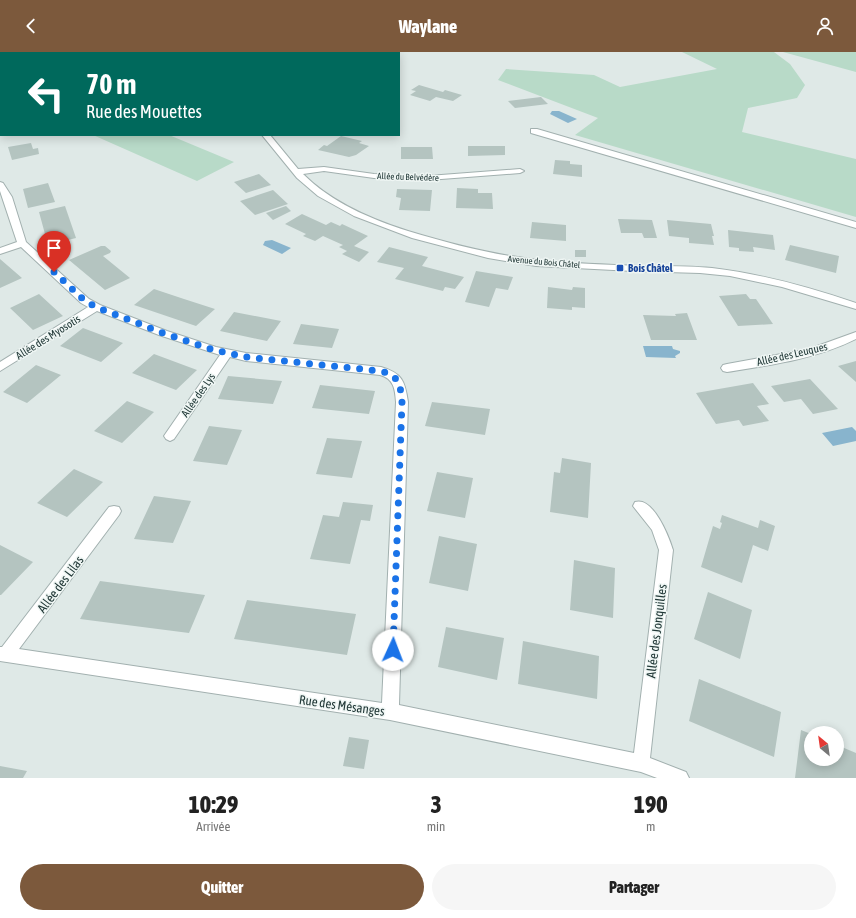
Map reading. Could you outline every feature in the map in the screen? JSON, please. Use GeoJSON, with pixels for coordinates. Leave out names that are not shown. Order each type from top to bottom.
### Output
{"type":"FeatureCollection","features":[{"type":"Feature","properties":{"kind":"street"},"geometry":{"type":"LineString","coordinates":[[534,131],[856,225]]}},
{"type":"Feature","properties":{"kind":"street","name":"Avenue du Bois Châtel"},"geometry":{"type":"LineString","coordinates":[[267,136],[306,181],[333,201],[365,218],[427,240],[508,259],[546,264],[635,269],[709,270],[743,275],[786,284],[856,306]]}},
{"type":"Feature","properties":{"kind":"street","name":"Allée du Belvédère"},"geometry":{"type":"LineString","coordinates":[[297,172],[324,169],[374,176],[428,178],[520,171]]}},
{"type":"Feature","properties":{"kind":"street"},"geometry":{"type":"LineString","coordinates":[[0,186],[5,192],[17,236],[22,243],[85,301],[96,307],[163,333],[227,353],[246,357],[380,371],[394,376],[398,381],[401,386],[402,402],[390,712]]}},
{"type":"Feature","properties":{"kind":"street"},"geometry":{"type":"LineString","coordinates":[[0,250],[22,243]]}},
{"type":"Feature","properties":{"kind":"street","name":"Allée des Myosotis"},"geometry":{"type":"LineString","coordinates":[[0,367],[96,307]]}},
{"type":"Feature","properties":{"kind":"street","name":"Allée des Leuques"},"geometry":{"type":"LineString","coordinates":[[727,368],[785,358],[826,347],[856,335]]}},
{"type":"Feature","properties":{"kind":"street","name":"Allée des Lys"},"geometry":{"type":"LineString","coordinates":[[170,436],[227,353]]}},
{"type":"Feature","properties":{"kind":"street","name":"Allée des Jonquilles"},"geometry":{"type":"LineString","coordinates":[[640,506],[652,518],[660,531],[666,550],[641,764]]}},
{"type":"Feature","properties":{"kind":"street","name":"Allée des Lilas"},"geometry":{"type":"LineString","coordinates":[[3,655],[114,511]]}},
{"type":"Feature","properties":{"kind":"street","name":"Rue des Mésanges"},"geometry":{"type":"LineString","coordinates":[[3,655],[390,712],[641,764],[680,778]]}},
{"type":"Feature","properties":{"kind":"green space"},"geometry":{"type":"Polygon","coordinates":[[[682,52],[774,52],[790,64],[805,85],[797,98],[748,108],[742,132],[856,159],[856,217],[575,135],[598,118],[498,80],[506,69],[594,75],[620,87],[717,69],[682,52]]]}},
{"type":"Feature","properties":{"kind":"green space"},"geometry":{"type":"Polygon","coordinates":[[[783,52],[856,52],[856,72],[783,52]]]}},
{"type":"Feature","properties":{"kind":"green space"},"geometry":{"type":"Polygon","coordinates":[[[95,136],[171,136],[234,162],[197,181],[95,136]]]}},
{"type":"Feature","properties":{"kind":"water"},"geometry":{"type":"Polygon","coordinates":[[[552,111],[559,111],[577,119],[568,123],[550,114],[552,111]]]}},
{"type":"Feature","properties":{"kind":"water"},"geometry":{"type":"Polygon","coordinates":[[[272,240],[291,248],[282,254],[263,245],[265,241],[272,240]]]}},
{"type":"Feature","properties":{"kind":"water"},"geometry":{"type":"Polygon","coordinates":[[[643,346],[672,346],[673,349],[680,351],[680,353],[675,356],[676,358],[646,357],[643,346]]]}},
{"type":"Feature","properties":{"kind":"water"},"geometry":{"type":"Polygon","coordinates":[[[852,427],[856,431],[856,441],[833,446],[822,433],[852,427]]]}},
{"type":"Feature","properties":{"kind":"building"},"geometry":{"type":"Polygon","coordinates":[[[419,85],[443,92],[445,90],[462,95],[453,101],[436,97],[430,101],[410,95],[416,91],[411,90],[419,85]]]}},
{"type":"Feature","properties":{"kind":"building"},"geometry":{"type":"Polygon","coordinates":[[[541,97],[548,104],[515,108],[508,101],[541,97]]]}},
{"type":"Feature","properties":{"kind":"building"},"geometry":{"type":"Polygon","coordinates":[[[341,136],[362,141],[359,143],[369,146],[356,155],[349,157],[318,150],[324,145],[327,146],[341,136]]]}},
{"type":"Feature","properties":{"kind":"building"},"geometry":{"type":"Polygon","coordinates":[[[31,143],[33,149],[38,148],[39,154],[12,160],[8,147],[31,143]]]}},
{"type":"Feature","properties":{"kind":"building"},"geometry":{"type":"Polygon","coordinates":[[[468,146],[505,146],[505,155],[468,156],[468,146]]]}},
{"type":"Feature","properties":{"kind":"building"},"geometry":{"type":"Polygon","coordinates":[[[401,147],[432,147],[433,159],[401,159],[401,147]]]}},
{"type":"Feature","properties":{"kind":"building"},"geometry":{"type":"Polygon","coordinates":[[[555,160],[570,161],[570,164],[582,165],[582,177],[553,174],[555,160]]]}},
{"type":"Feature","properties":{"kind":"building"},"geometry":{"type":"Polygon","coordinates":[[[259,174],[271,185],[246,193],[234,182],[259,174]]]}},
{"type":"Feature","properties":{"kind":"building"},"geometry":{"type":"Polygon","coordinates":[[[48,183],[55,202],[28,208],[23,189],[48,183]]]}},
{"type":"Feature","properties":{"kind":"building"},"geometry":{"type":"Polygon","coordinates":[[[457,188],[478,189],[478,193],[492,193],[493,209],[456,208],[457,188]]]}},
{"type":"Feature","properties":{"kind":"building"},"geometry":{"type":"Polygon","coordinates":[[[397,189],[432,190],[430,211],[399,210],[401,198],[396,197],[397,189]]]}},
{"type":"Feature","properties":{"kind":"building"},"geometry":{"type":"Polygon","coordinates":[[[273,190],[288,204],[255,215],[240,201],[273,190]]]}},
{"type":"Feature","properties":{"kind":"building"},"geometry":{"type":"Polygon","coordinates":[[[65,206],[76,238],[48,245],[39,212],[65,206]]]}},
{"type":"Feature","properties":{"kind":"building"},"geometry":{"type":"Polygon","coordinates":[[[286,206],[291,211],[273,220],[266,213],[286,206]]]}},
{"type":"Feature","properties":{"kind":"building"},"geometry":{"type":"Polygon","coordinates":[[[302,214],[326,225],[331,222],[340,226],[342,224],[368,236],[354,246],[369,252],[359,262],[342,254],[347,251],[339,247],[343,245],[323,236],[315,241],[303,236],[306,234],[285,224],[302,214]]]}},
{"type":"Feature","properties":{"kind":"building"},"geometry":{"type":"Polygon","coordinates":[[[618,219],[652,220],[657,238],[644,238],[642,233],[621,233],[618,219]]]}},
{"type":"Feature","properties":{"kind":"building"},"geometry":{"type":"Polygon","coordinates":[[[667,220],[711,224],[714,236],[712,236],[714,245],[689,243],[689,238],[669,236],[667,220]]]}},
{"type":"Feature","properties":{"kind":"building"},"geometry":{"type":"Polygon","coordinates":[[[532,222],[566,225],[566,241],[530,238],[532,222]]]}},
{"type":"Feature","properties":{"kind":"building"},"geometry":{"type":"Polygon","coordinates":[[[728,230],[773,235],[775,250],[753,247],[754,252],[739,251],[739,248],[729,247],[728,230]]]}},
{"type":"Feature","properties":{"kind":"building"},"geometry":{"type":"Polygon","coordinates":[[[790,245],[839,256],[836,273],[785,260],[790,245]]]}},
{"type":"Feature","properties":{"kind":"building"},"geometry":{"type":"Polygon","coordinates":[[[101,246],[105,246],[111,251],[103,256],[130,278],[105,290],[69,260],[101,246]]]}},
{"type":"Feature","properties":{"kind":"building"},"geometry":{"type":"Polygon","coordinates":[[[389,247],[428,257],[422,266],[464,277],[455,289],[445,287],[443,291],[395,279],[404,268],[377,262],[389,247]]]}},
{"type":"Feature","properties":{"kind":"building"},"geometry":{"type":"Polygon","coordinates":[[[575,250],[586,250],[586,257],[575,257],[575,250]]]}},
{"type":"Feature","properties":{"kind":"building"},"geometry":{"type":"Polygon","coordinates":[[[0,259],[22,278],[0,288],[0,259]]]}},
{"type":"Feature","properties":{"kind":"building"},"geometry":{"type":"Polygon","coordinates":[[[476,271],[513,277],[508,290],[496,288],[489,307],[465,302],[476,271]]]}},
{"type":"Feature","properties":{"kind":"building"},"geometry":{"type":"Polygon","coordinates":[[[548,287],[572,290],[573,287],[585,288],[585,308],[572,307],[572,310],[547,308],[548,287]]]}},
{"type":"Feature","properties":{"kind":"building"},"geometry":{"type":"Polygon","coordinates":[[[154,289],[215,309],[196,326],[134,305],[154,289]]]}},
{"type":"Feature","properties":{"kind":"building"},"geometry":{"type":"Polygon","coordinates":[[[39,294],[63,316],[33,330],[10,308],[39,294]]]}},
{"type":"Feature","properties":{"kind":"building"},"geometry":{"type":"Polygon","coordinates":[[[746,294],[750,299],[756,299],[773,324],[738,326],[719,296],[746,294]]]}},
{"type":"Feature","properties":{"kind":"building"},"geometry":{"type":"Polygon","coordinates":[[[234,312],[281,321],[267,341],[220,331],[234,312]]]}},
{"type":"Feature","properties":{"kind":"building"},"geometry":{"type":"Polygon","coordinates":[[[687,313],[697,340],[651,340],[643,315],[676,316],[675,314],[687,313]]]}},
{"type":"Feature","properties":{"kind":"building"},"geometry":{"type":"Polygon","coordinates":[[[301,324],[339,329],[332,348],[293,344],[301,324]]]}},
{"type":"Feature","properties":{"kind":"building"},"geometry":{"type":"Polygon","coordinates":[[[83,328],[123,343],[101,362],[60,346],[83,328]]]}},
{"type":"Feature","properties":{"kind":"building"},"geometry":{"type":"Polygon","coordinates":[[[154,354],[197,370],[176,390],[132,373],[154,354]]]}},
{"type":"Feature","properties":{"kind":"building"},"geometry":{"type":"Polygon","coordinates":[[[856,361],[856,382],[838,366],[856,361]]]}},
{"type":"Feature","properties":{"kind":"building"},"geometry":{"type":"Polygon","coordinates":[[[36,365],[61,375],[27,403],[3,392],[36,365]]]}},
{"type":"Feature","properties":{"kind":"building"},"geometry":{"type":"Polygon","coordinates":[[[228,376],[282,381],[273,404],[218,399],[228,376]]]}},
{"type":"Feature","properties":{"kind":"building"},"geometry":{"type":"Polygon","coordinates":[[[810,379],[838,409],[813,414],[801,399],[784,402],[771,386],[810,379]]]}},
{"type":"Feature","properties":{"kind":"building"},"geometry":{"type":"Polygon","coordinates":[[[753,383],[769,404],[757,406],[769,421],[743,426],[739,420],[716,424],[696,393],[753,383]]]}},
{"type":"Feature","properties":{"kind":"building"},"geometry":{"type":"Polygon","coordinates":[[[320,385],[375,391],[369,414],[312,408],[320,385]]]}},
{"type":"Feature","properties":{"kind":"building"},"geometry":{"type":"Polygon","coordinates":[[[127,401],[154,412],[122,443],[94,431],[127,401]]]}},
{"type":"Feature","properties":{"kind":"building"},"geometry":{"type":"Polygon","coordinates":[[[432,402],[490,409],[485,435],[425,426],[432,402]]]}},
{"type":"Feature","properties":{"kind":"building"},"geometry":{"type":"Polygon","coordinates":[[[209,426],[242,430],[227,465],[193,461],[209,426]]]}},
{"type":"Feature","properties":{"kind":"building"},"geometry":{"type":"Polygon","coordinates":[[[327,438],[362,441],[352,478],[316,474],[327,438]]]}},
{"type":"Feature","properties":{"kind":"building"},"geometry":{"type":"Polygon","coordinates":[[[562,458],[591,463],[588,518],[550,512],[554,472],[560,473],[562,458]]]}},
{"type":"Feature","properties":{"kind":"building"},"geometry":{"type":"Polygon","coordinates":[[[74,469],[103,482],[67,517],[37,503],[74,469]]]}},
{"type":"Feature","properties":{"kind":"building"},"geometry":{"type":"Polygon","coordinates":[[[437,472],[473,478],[465,518],[427,511],[437,472]]]}},
{"type":"Feature","properties":{"kind":"building"},"geometry":{"type":"Polygon","coordinates":[[[154,496],[191,501],[173,543],[134,539],[154,496]]]}},
{"type":"Feature","properties":{"kind":"building"},"geometry":{"type":"Polygon","coordinates":[[[343,502],[373,505],[370,521],[361,520],[350,564],[310,559],[323,515],[339,517],[343,502]]]}},
{"type":"Feature","properties":{"kind":"building"},"geometry":{"type":"Polygon","coordinates":[[[722,515],[758,528],[760,520],[775,526],[768,551],[753,545],[742,583],[701,567],[713,526],[720,529],[722,515]]]}},
{"type":"Feature","properties":{"kind":"building"},"geometry":{"type":"Polygon","coordinates":[[[439,536],[477,544],[468,591],[429,583],[439,536]]]}},
{"type":"Feature","properties":{"kind":"building"},"geometry":{"type":"Polygon","coordinates":[[[0,545],[33,562],[1,595],[0,595],[0,545]]]}},
{"type":"Feature","properties":{"kind":"building"},"geometry":{"type":"Polygon","coordinates":[[[574,560],[615,568],[613,618],[570,610],[574,560]]]}},
{"type":"Feature","properties":{"kind":"building"},"geometry":{"type":"Polygon","coordinates":[[[100,581],[205,595],[189,633],[80,619],[100,581]]]}},
{"type":"Feature","properties":{"kind":"building"},"geometry":{"type":"Polygon","coordinates":[[[708,592],[752,610],[740,659],[694,639],[708,592]]]}},
{"type":"Feature","properties":{"kind":"building"},"geometry":{"type":"Polygon","coordinates":[[[247,600],[356,614],[347,655],[234,639],[247,600]]]}},
{"type":"Feature","properties":{"kind":"building"},"geometry":{"type":"Polygon","coordinates":[[[446,627],[504,638],[497,680],[438,667],[446,627]]]}},
{"type":"Feature","properties":{"kind":"building"},"geometry":{"type":"Polygon","coordinates":[[[523,641],[599,656],[597,699],[518,684],[523,641]]]}},
{"type":"Feature","properties":{"kind":"building"},"geometry":{"type":"Polygon","coordinates":[[[699,679],[781,712],[774,757],[689,721],[699,679]]]}},
{"type":"Feature","properties":{"kind":"building"},"geometry":{"type":"Polygon","coordinates":[[[801,730],[804,731],[804,766],[844,766],[844,748],[856,753],[856,778],[795,778],[801,730]]]}},
{"type":"Feature","properties":{"kind":"building"},"geometry":{"type":"Polygon","coordinates":[[[349,737],[369,740],[364,769],[343,766],[349,737]]]}},
{"type":"Feature","properties":{"kind":"building"},"geometry":{"type":"Polygon","coordinates":[[[0,766],[27,771],[23,778],[0,778],[0,766]]]}},
{"type":"Feature","properties":{"kind":"place","name":"Bois Châtel"},"geometry":{"type":"Point","coordinates":[620,268]}},
{"type":"Feature","properties":{"kind":"route"},"geometry":{"type":"LineString","coordinates":[[54,272],[85,301],[96,307],[132,322],[214,350],[246,357],[380,371],[394,376],[401,386],[402,402],[393,650]]}}]}
